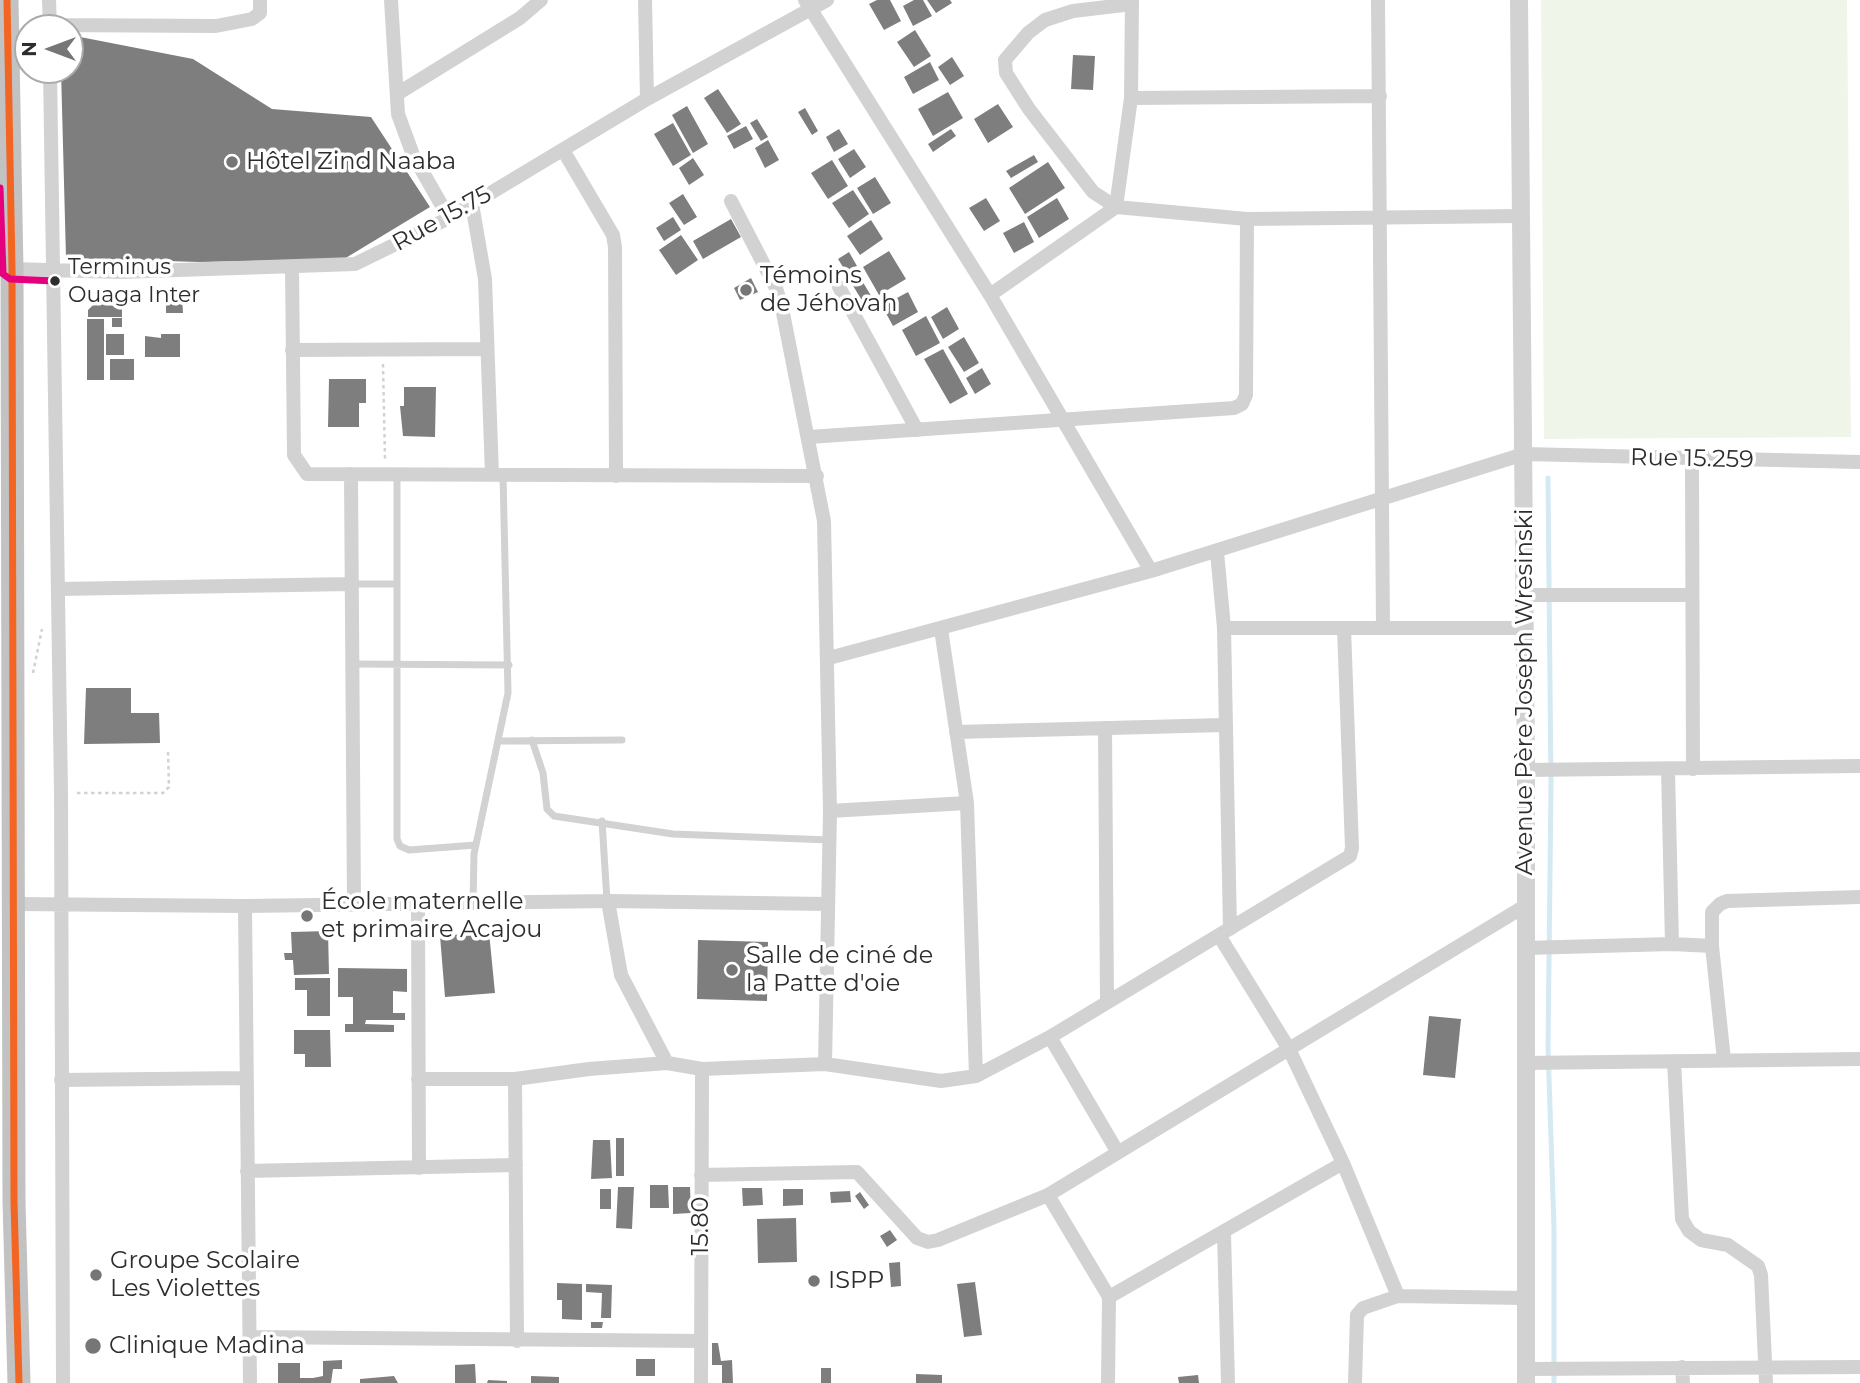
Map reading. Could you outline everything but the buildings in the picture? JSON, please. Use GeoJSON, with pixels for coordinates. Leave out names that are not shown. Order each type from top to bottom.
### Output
{"type":"FeatureCollection","features":[{"type":"Feature","properties":{"kind":"highway"},"geometry":{"type":"LineString","coordinates":[[8,0],[12,268],[14,1202],[19,1383]]}},
{"type":"Feature","properties":{"kind":"street"},"geometry":{"type":"LineString","coordinates":[[84,27],[216,26],[252,19],[260,13],[260,0]]}},
{"type":"Feature","properties":{"kind":"street"},"geometry":{"type":"LineString","coordinates":[[391,0],[398,114],[413,155],[449,218]]}},
{"type":"Feature","properties":{"kind":"street"},"geometry":{"type":"LineString","coordinates":[[397,94],[520,18],[541,0]]}},
{"type":"Feature","properties":{"kind":"street"},"geometry":{"type":"LineString","coordinates":[[645,0],[647,99]]}},
{"type":"Feature","properties":{"kind":"street","name":"Rue 15.75"},"geometry":{"type":"LineString","coordinates":[[12,268],[55,271],[355,264],[449,218],[809,4],[827,0]]}},
{"type":"Feature","properties":{"kind":"street"},"geometry":{"type":"LineString","coordinates":[[1378,0],[1383,627]]}},
{"type":"Feature","properties":{"kind":"street","name":"Avenue Père Joseph Wresinski"},"geometry":{"type":"LineString","coordinates":[[1519,0],[1524,454],[1532,595],[1525,628],[1525,906],[1534,948],[1525,1298],[1526,1376]]}},
{"type":"Feature","properties":{"kind":"street"},"geometry":{"type":"LineString","coordinates":[[990,295],[1116,207],[1131,98],[1132,2],[1073,11],[1045,20],[1028,33],[1005,60],[1006,73],[1029,109],[1093,192],[1116,207],[1247,219],[1521,216]]}},
{"type":"Feature","properties":{"kind":"street"},"geometry":{"type":"LineString","coordinates":[[809,4],[990,295],[1151,571]]}},
{"type":"Feature","properties":{"kind":"street"},"geometry":{"type":"LineString","coordinates":[[50,84],[61,792],[63,1383]]}},
{"type":"Feature","properties":{"kind":"street"},"geometry":{"type":"LineString","coordinates":[[1131,98],[1380,96]]}},
{"type":"Feature","properties":{"kind":"street"},"geometry":{"type":"LineString","coordinates":[[563,150],[613,235],[615,247],[615,476]]}},
{"type":"Feature","properties":{"kind":"street"},"geometry":{"type":"LineString","coordinates":[[731,201],[776,288],[817,476],[827,558],[830,811],[825,1064]]}},
{"type":"Feature","properties":{"kind":"street"},"geometry":{"type":"LineString","coordinates":[[472,204],[485,279],[487,349],[498,475]]}},
{"type":"Feature","properties":{"kind":"street"},"geometry":{"type":"LineString","coordinates":[[809,437],[1234,408],[1242,404],[1246,395],[1247,219]]}},
{"type":"Feature","properties":{"kind":"street"},"geometry":{"type":"LineString","coordinates":[[292,267],[293,455],[307,474],[817,476]]}},
{"type":"Feature","properties":{"kind":"street"},"geometry":{"type":"LineString","coordinates":[[839,287],[917,430]]}},
{"type":"Feature","properties":{"kind":"street"},"geometry":{"type":"LineString","coordinates":[[292,351],[487,349]]}},
{"type":"Feature","properties":{"kind":"street","name":"Rue 15.259"},"geometry":{"type":"LineString","coordinates":[[829,658],[1217,552],[1524,454],[1860,462]]}},
{"type":"Feature","properties":{"kind":"street"},"geometry":{"type":"LineString","coordinates":[[1692,460],[1693,769]]}},
{"type":"Feature","properties":{"kind":"street"},"geometry":{"type":"LineString","coordinates":[[351,474],[354,904]]}},
{"type":"Feature","properties":{"kind":"street"},"geometry":{"type":"LineString","coordinates":[[1217,552],[1224,628],[1225,933],[1289,1049],[1343,1163],[1398,1296]]}},
{"type":"Feature","properties":{"kind":"street"},"geometry":{"type":"LineString","coordinates":[[59,589],[351,584]]}},
{"type":"Feature","properties":{"kind":"street"},"geometry":{"type":"LineString","coordinates":[[1532,595],[1691,595]]}},
{"type":"Feature","properties":{"kind":"street"},"geometry":{"type":"LineString","coordinates":[[1224,628],[1525,628]]}},
{"type":"Feature","properties":{"kind":"street"},"geometry":{"type":"LineString","coordinates":[[418,1079],[514,1079],[589,1069],[667,1063],[702,1069],[825,1064],[941,1081],[976,1076],[1050,1037],[1350,856],[1352,848],[1344,628]]}},
{"type":"Feature","properties":{"kind":"street"},"geometry":{"type":"LineString","coordinates":[[941,629],[967,803],[976,1076]]}},
{"type":"Feature","properties":{"kind":"street"},"geometry":{"type":"LineString","coordinates":[[956,732],[1224,725]]}},
{"type":"Feature","properties":{"kind":"street"},"geometry":{"type":"LineString","coordinates":[[1105,728],[1107,1002]]}},
{"type":"Feature","properties":{"kind":"street"},"geometry":{"type":"LineString","coordinates":[[1526,771],[1860,766]]}},
{"type":"Feature","properties":{"kind":"street"},"geometry":{"type":"LineString","coordinates":[[1668,769],[1672,943]]}},
{"type":"Feature","properties":{"kind":"street"},"geometry":{"type":"LineString","coordinates":[[830,811],[967,803]]}},
{"type":"Feature","properties":{"kind":"street"},"geometry":{"type":"LineString","coordinates":[[1724,1060],[1712,946],[1712,912],[1727,901],[1860,897]]}},
{"type":"Feature","properties":{"kind":"street"},"geometry":{"type":"LineString","coordinates":[[15,904],[245,906],[607,901],[828,904]]}},
{"type":"Feature","properties":{"kind":"street"},"geometry":{"type":"LineString","coordinates":[[607,901],[621,975],[667,1063]]}},
{"type":"Feature","properties":{"kind":"street"},"geometry":{"type":"LineString","coordinates":[[418,904],[419,1168]]}},
{"type":"Feature","properties":{"kind":"street"},"geometry":{"type":"LineString","coordinates":[[245,906],[250,1383]]}},
{"type":"Feature","properties":{"kind":"street"},"geometry":{"type":"LineString","coordinates":[[701,1175],[858,1172],[917,1238],[928,1242],[1048,1195],[1525,906]]}},
{"type":"Feature","properties":{"kind":"street"},"geometry":{"type":"LineString","coordinates":[[1534,948],[1672,943],[1712,946]]}},
{"type":"Feature","properties":{"kind":"street"},"geometry":{"type":"LineString","coordinates":[[1050,1037],[1118,1151]]}},
{"type":"Feature","properties":{"kind":"street"},"geometry":{"type":"LineString","coordinates":[[1533,1063],[1860,1059]]}},
{"type":"Feature","properties":{"kind":"street"},"geometry":{"type":"LineString","coordinates":[[1674,1061],[1682,1219],[1689,1231],[1701,1240],[1728,1245],[1758,1266],[1761,1275],[1766,1383]]}},
{"type":"Feature","properties":{"kind":"street","name":"15.80"},"geometry":{"type":"LineString","coordinates":[[701,1383],[702,1069]]}},
{"type":"Feature","properties":{"kind":"street"},"geometry":{"type":"LineString","coordinates":[[61,1080],[245,1078]]}},
{"type":"Feature","properties":{"kind":"street"},"geometry":{"type":"LineString","coordinates":[[514,1079],[517,1341]]}},
{"type":"Feature","properties":{"kind":"street"},"geometry":{"type":"LineString","coordinates":[[1109,1297],[1224,1234],[1343,1163]]}},
{"type":"Feature","properties":{"kind":"street"},"geometry":{"type":"LineString","coordinates":[[247,1171],[516,1165]]}},
{"type":"Feature","properties":{"kind":"street"},"geometry":{"type":"LineString","coordinates":[[1048,1195],[1109,1297],[1108,1383]]}},
{"type":"Feature","properties":{"kind":"street"},"geometry":{"type":"LineString","coordinates":[[1224,1234],[1228,1383]]}},
{"type":"Feature","properties":{"kind":"street"},"geometry":{"type":"LineString","coordinates":[[1355,1383],[1357,1315],[1363,1308],[1398,1296],[1525,1298]]}},
{"type":"Feature","properties":{"kind":"street"},"geometry":{"type":"LineString","coordinates":[[250,1336],[701,1341]]}},
{"type":"Feature","properties":{"kind":"street"},"geometry":{"type":"LineString","coordinates":[[1682,1367],[1683,1383]]}},
{"type":"Feature","properties":{"kind":"street"},"geometry":{"type":"LineString","coordinates":[[1526,1376],[1546,1369],[1561,1368],[1860,1367]]}},
{"type":"Feature","properties":{"kind":"lane"},"geometry":{"type":"LineString","coordinates":[[392,473],[397,584],[397,839],[400,846],[409,850],[476,845]]}},
{"type":"Feature","properties":{"kind":"lane"},"geometry":{"type":"LineString","coordinates":[[473,903],[476,845],[499,741],[509,665],[498,475]]}},
{"type":"Feature","properties":{"kind":"lane"},"geometry":{"type":"LineString","coordinates":[[351,584],[397,584]]}},
{"type":"Feature","properties":{"kind":"lane"},"geometry":{"type":"LineString","coordinates":[[352,664],[509,665]]}},
{"type":"Feature","properties":{"kind":"lane"},"geometry":{"type":"LineString","coordinates":[[532,740],[543,773],[550,814],[673,834],[829,840]]}},
{"type":"Feature","properties":{"kind":"lane"},"geometry":{"type":"LineString","coordinates":[[499,741],[622,740]]}},
{"type":"Feature","properties":{"kind":"lane"},"geometry":{"type":"LineString","coordinates":[[602,821],[607,901]]}},
{"type":"Feature","properties":{"kind":"path"},"geometry":{"type":"LineString","coordinates":[[383,350],[392,473]]}},
{"type":"Feature","properties":{"kind":"path"},"geometry":{"type":"LineString","coordinates":[[13,683],[31,676],[35,670],[43,617]]}},
{"type":"Feature","properties":{"kind":"path"},"geometry":{"type":"LineString","coordinates":[[61,792],[163,793],[169,787],[168,752]]}},
{"type":"Feature","properties":{"kind":"shaded area"},"geometry":{"type":"Polygon","coordinates":[[[1541,0],[1847,0],[1851,437],[1544,439],[1541,0]]]}},
{"type":"Feature","properties":{"kind":"waterway"},"geometry":{"type":"LineString","coordinates":[[1548,478],[1551,786],[1548,1048],[1554,1228],[1554,1383]]}},
{"type":"Feature","properties":{"kind":"transit line"},"geometry":{"type":"LineString","coordinates":[[7,0],[12,269],[14,1202],[19,1383]]}},
{"type":"Feature","properties":{"kind":"transit line"},"geometry":{"type":"LineString","coordinates":[[0,188],[3,274],[10,279],[55,281]]}},
{"type":"Feature","properties":{"kind":"place","name":"Hôtel Zind Naaba"},"geometry":{"type":"Point","coordinates":[232,162]}},
{"type":"Feature","properties":{"kind":"place","name":"Terminus Ouaga Inter"},"geometry":{"type":"Point","coordinates":[55,281]}},
{"type":"Feature","properties":{"kind":"place","name":"Témoins de Jéhovah"},"geometry":{"type":"Point","coordinates":[746,290]}},
{"type":"Feature","properties":{"kind":"place","name":"École maternelle et primaire Acajou"},"geometry":{"type":"Point","coordinates":[307,916]}},
{"type":"Feature","properties":{"kind":"place","name":"Salle de ciné de la Patte d'oie"},"geometry":{"type":"Point","coordinates":[732,970]}},
{"type":"Feature","properties":{"kind":"place","name":"Groupe Scolaire Les Violettes"},"geometry":{"type":"Point","coordinates":[96,1275]}},
{"type":"Feature","properties":{"kind":"place","name":"ISPP"},"geometry":{"type":"Point","coordinates":[814,1281]}},
{"type":"Feature","properties":{"kind":"place","name":"Clinique Madina"},"geometry":{"type":"Point","coordinates":[93,1346]}}]}
